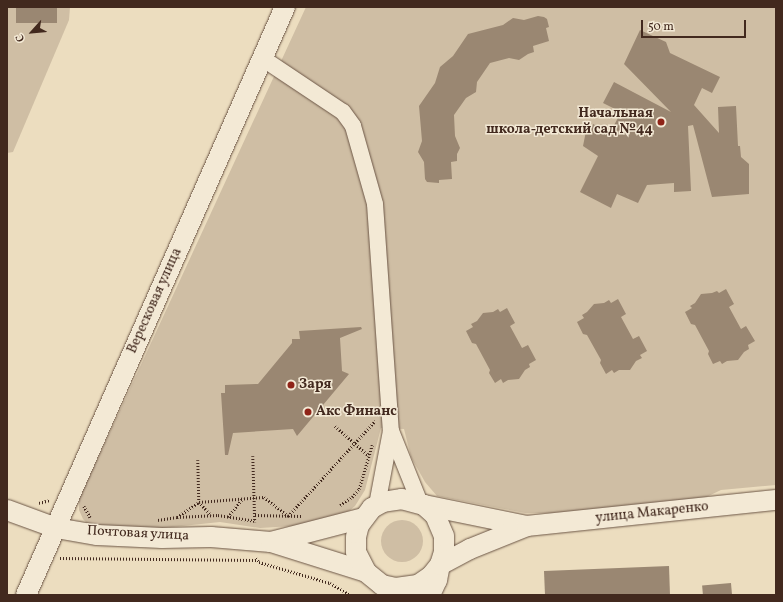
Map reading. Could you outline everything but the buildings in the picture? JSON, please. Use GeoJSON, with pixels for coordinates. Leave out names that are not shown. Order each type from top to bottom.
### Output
{"type":"FeatureCollection","features":[{"type":"Feature","properties":{"kind":"street","name":"Вересковая улица"},"geometry":{"type":"LineString","coordinates":[[26,595],[262,58],[286,7]]}},
{"type":"Feature","properties":{"kind":"street"},"geometry":{"type":"LineString","coordinates":[[262,58],[343,112],[353,126],[375,204],[391,431],[370,511],[357,530],[355,545],[358,560],[383,595]]}},
{"type":"Feature","properties":{"kind":"street"},"geometry":{"type":"LineString","coordinates":[[391,431],[422,504],[439,522],[444,536],[444,552],[437,580],[430,595]]}},
{"type":"Feature","properties":{"kind":"street"},"geometry":{"type":"LineString","coordinates":[[370,511],[389,500],[402,499],[422,504]]}},
{"type":"Feature","properties":{"kind":"street","name":"улица Макаренко"},"geometry":{"type":"LineString","coordinates":[[440,565],[470,549],[527,526],[776,500]]}},
{"type":"Feature","properties":{"kind":"street","name":"улица Макаренко"},"geometry":{"type":"LineString","coordinates":[[422,504],[527,526]]}},
{"type":"Feature","properties":{"kind":"street","name":"Почтовая улица"},"geometry":{"type":"LineString","coordinates":[[7,510],[56,528],[97,535],[162,538],[211,537],[367,574]]}},
{"type":"Feature","properties":{"kind":"street","name":"Почтовая улица"},"geometry":{"type":"LineString","coordinates":[[264,549],[370,511]]}},
{"type":"Feature","properties":{"kind":"street"},"geometry":{"type":"LineString","coordinates":[[367,574],[389,587],[411,587],[431,576],[440,565]]}},
{"type":"Feature","properties":{"kind":"path"},"geometry":{"type":"LineString","coordinates":[[288,516],[377,419],[376,426]]}},
{"type":"Feature","properties":{"kind":"path"},"geometry":{"type":"LineString","coordinates":[[336,426],[369,456]]}},
{"type":"Feature","properties":{"kind":"path"},"geometry":{"type":"LineString","coordinates":[[338,506],[344,504],[359,488],[373,440]]}},
{"type":"Feature","properties":{"kind":"path"},"geometry":{"type":"LineString","coordinates":[[253,456],[256,528]]}},
{"type":"Feature","properties":{"kind":"path"},"geometry":{"type":"LineString","coordinates":[[198,460],[200,502],[212,515]]}},
{"type":"Feature","properties":{"kind":"path"},"geometry":{"type":"LineString","coordinates":[[36,504],[50,500],[53,497]]}},
{"type":"Feature","properties":{"kind":"path"},"geometry":{"type":"LineString","coordinates":[[177,517],[200,502],[255,497],[264,497],[288,516]]}},
{"type":"Feature","properties":{"kind":"path"},"geometry":{"type":"LineString","coordinates":[[228,517],[243,498]]}},
{"type":"Feature","properties":{"kind":"path"},"geometry":{"type":"LineString","coordinates":[[84,502],[84,509],[91,518]]}},
{"type":"Feature","properties":{"kind":"path"},"geometry":{"type":"LineString","coordinates":[[155,520],[212,515],[255,522]]}},
{"type":"Feature","properties":{"kind":"path"},"geometry":{"type":"LineString","coordinates":[[255,515],[304,516]]}},
{"type":"Feature","properties":{"kind":"path"},"geometry":{"type":"LineString","coordinates":[[256,560],[264,549]]}},
{"type":"Feature","properties":{"kind":"path"},"geometry":{"type":"LineString","coordinates":[[53,556],[59,558],[256,560],[330,583],[351,595]]}},
{"type":"Feature","properties":{"kind":"shaded area"},"geometry":{"type":"Polygon","coordinates":[[[7,7],[70,7],[69,20],[13,152],[7,153],[7,7]]]}},
{"type":"Feature","properties":{"kind":"shaded area"},"geometry":{"type":"Polygon","coordinates":[[[306,7],[776,7],[776,485],[721,490],[700,500],[552,513],[525,513],[437,496],[425,482],[411,457],[404,429],[381,428],[365,490],[355,506],[349,511],[309,525],[260,528],[220,522],[163,528],[98,527],[88,524],[83,519],[79,510],[79,499],[306,7]]]}},
{"type":"Feature","properties":{"kind":"shaded area"},"geometry":{"type":"Polygon","coordinates":[[[402,520],[417,526],[423,541],[417,556],[402,562],[387,556],[381,541],[387,526],[402,520]]]}},
{"type":"Feature","properties":{"kind":"place","name":"Начальная школа-детский сад №44"},"geometry":{"type":"Point","coordinates":[661,122]}},
{"type":"Feature","properties":{"kind":"place","name":"Заря"},"geometry":{"type":"Point","coordinates":[291,385]}},
{"type":"Feature","properties":{"kind":"place","name":"Акс Финанс"},"geometry":{"type":"Point","coordinates":[308,412]}}]}
